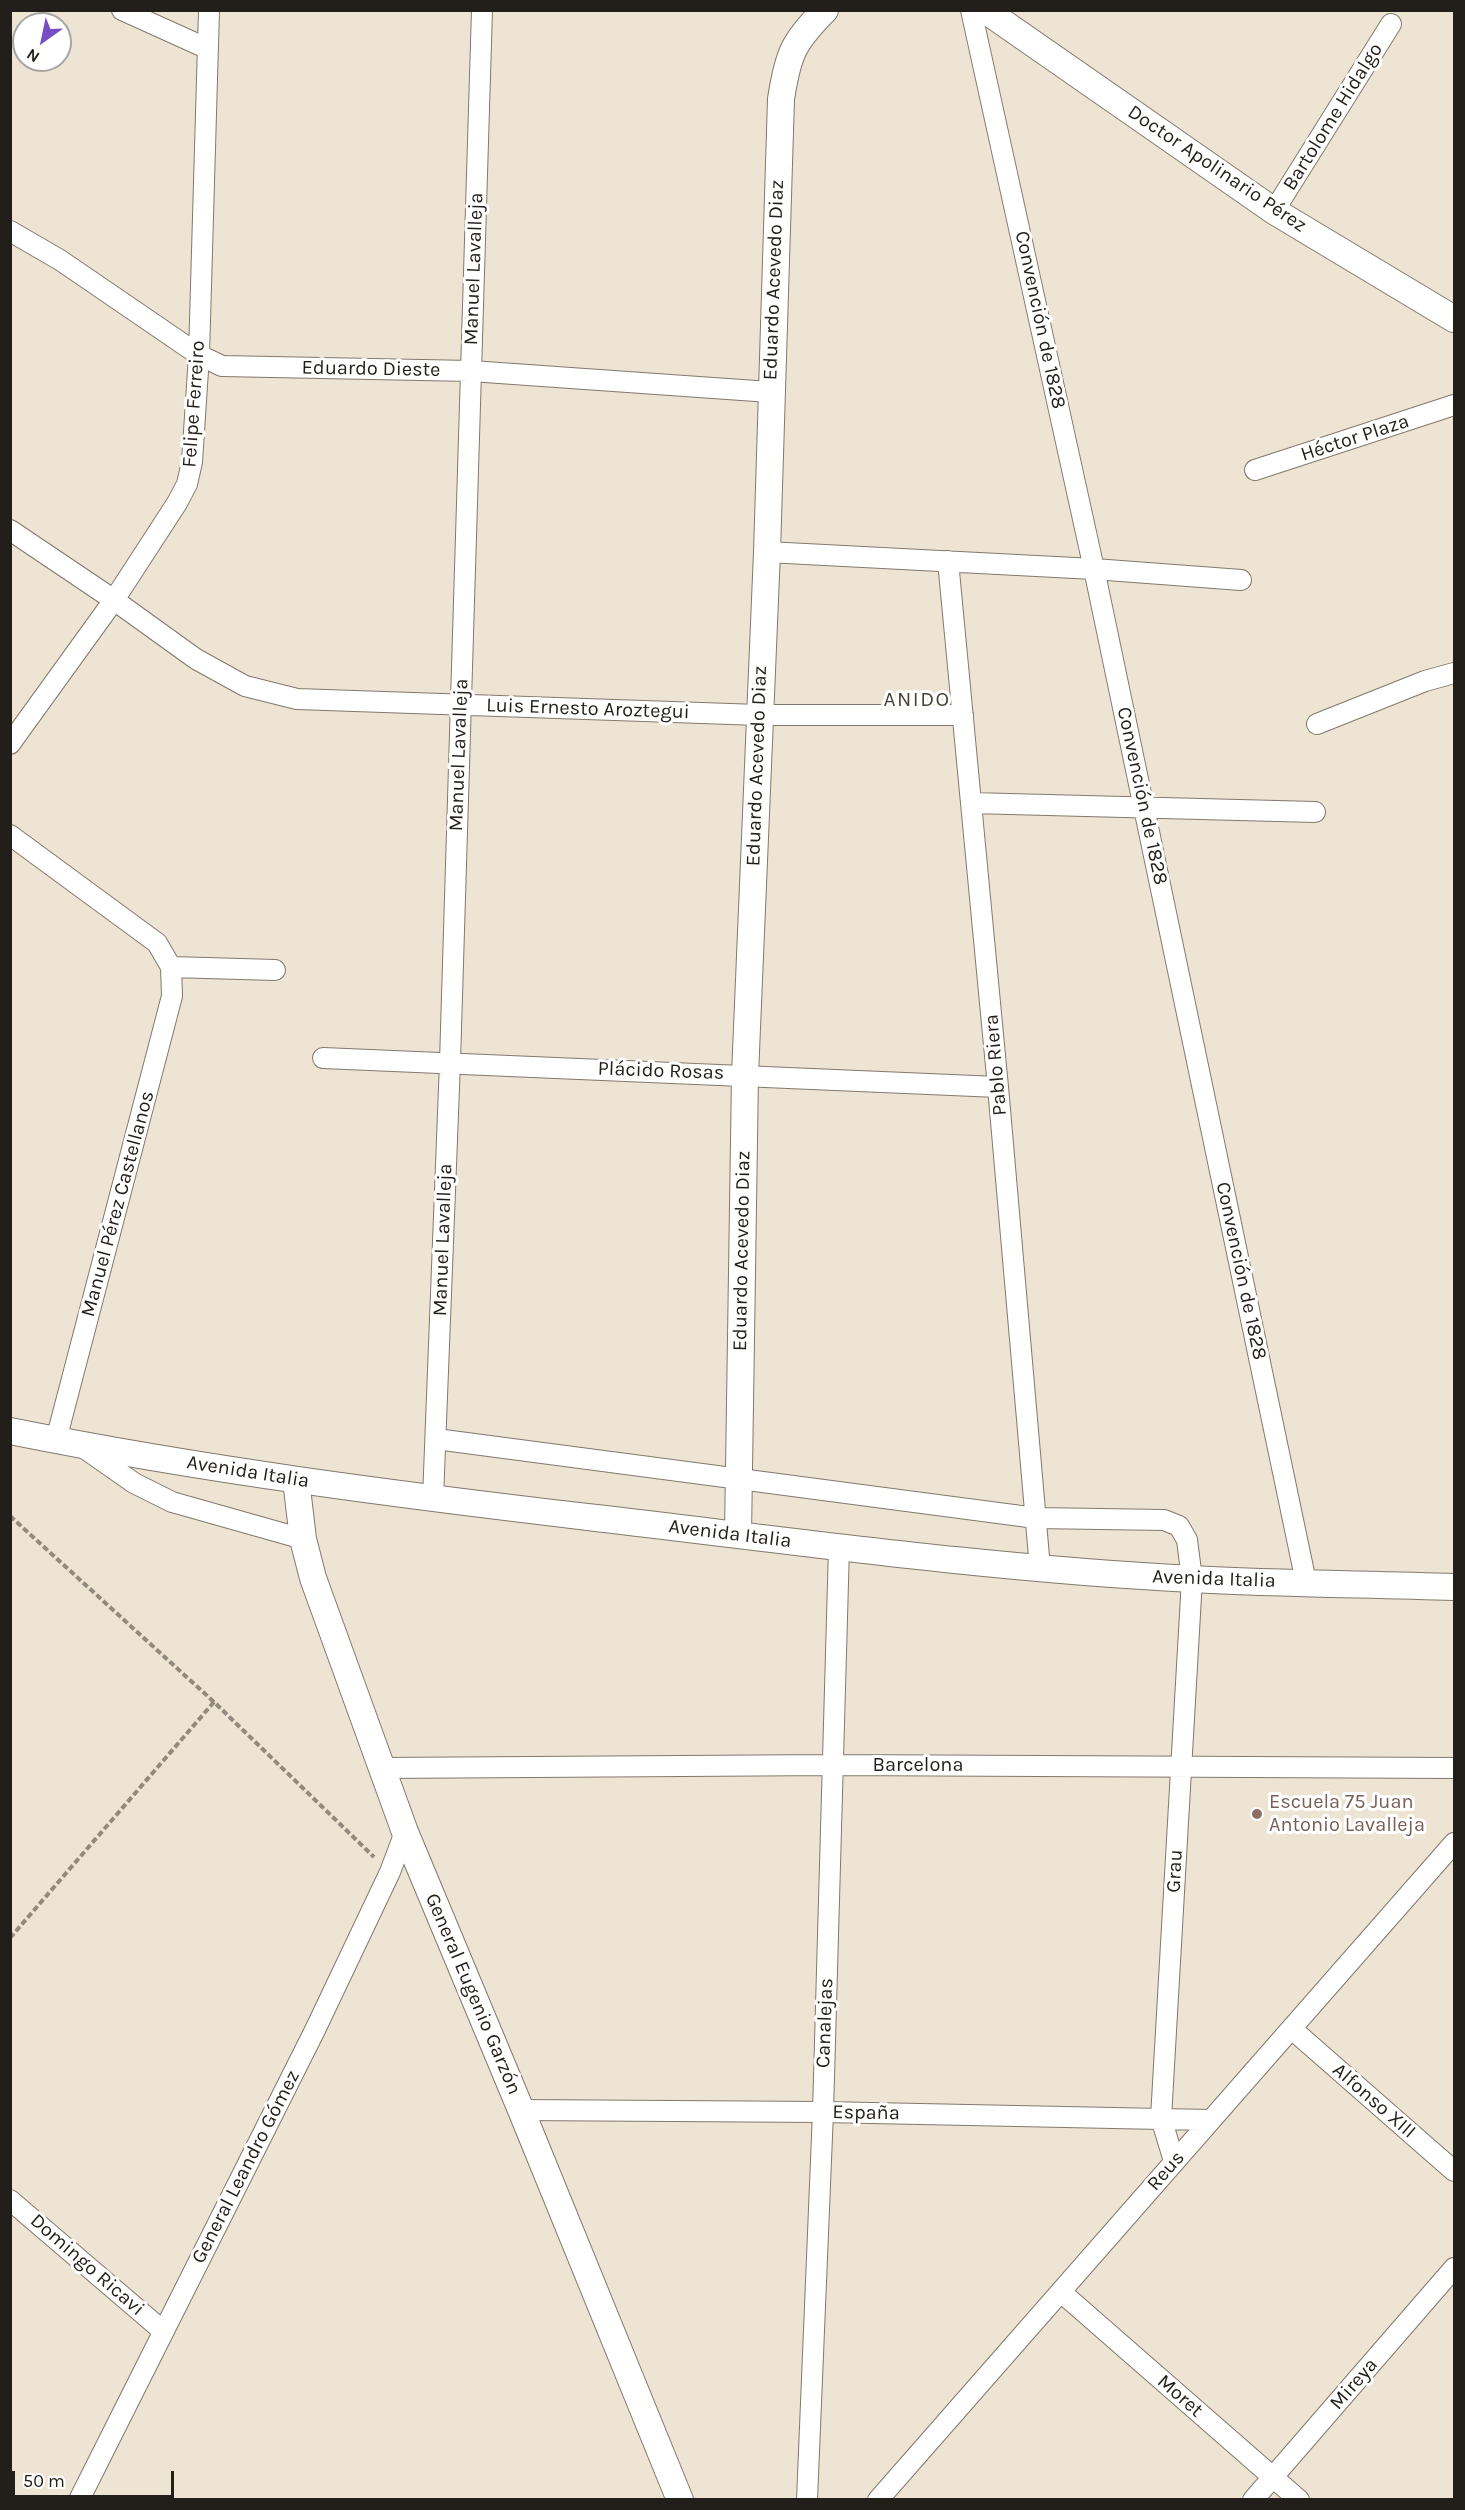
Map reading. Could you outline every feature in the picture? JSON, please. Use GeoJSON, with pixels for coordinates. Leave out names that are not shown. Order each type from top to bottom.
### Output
{"type":"FeatureCollection","features":[{"type":"Feature","properties":{"kind":"street"},"geometry":{"type":"LineString","coordinates":[[122,10],[206,48]]}},
{"type":"Feature","properties":{"kind":"street","name":"Felipe Ferreiro"},"geometry":{"type":"LineString","coordinates":[[10,744],[114,600],[187,484],[192,462],[199,355],[208,10]]}},
{"type":"Feature","properties":{"kind":"street","name":"Manuel Lavalleja"},"geometry":{"type":"LineString","coordinates":[[433,1499],[450,1062],[482,10]]}},
{"type":"Feature","properties":{"kind":"street","name":"Eduardo Acevedo Diaz"},"geometry":{"type":"LineString","coordinates":[[738,1535],[745,1075],[767,552],[770,392],[781,99],[786,62],[808,28],[825,10]]}},
{"type":"Feature","properties":{"kind":"street","name":"Convención de 1828"},"geometry":{"type":"LineString","coordinates":[[971,10],[1094,569],[1306,1582]]}},
{"type":"Feature","properties":{"kind":"street","name":"Doctor Apolinario Pérez"},"geometry":{"type":"LineString","coordinates":[[985,10],[1274,211],[1455,320]]}},
{"type":"Feature","properties":{"kind":"street","name":"Bartolome Hidalgo"},"geometry":{"type":"LineString","coordinates":[[1274,211],[1391,24]]}},
{"type":"Feature","properties":{"kind":"street","name":"Eduardo Dieste"},"geometry":{"type":"LineString","coordinates":[[10,231],[60,260],[199,355],[222,366],[471,371],[770,392]]}},
{"type":"Feature","properties":{"kind":"street","name":"Héctor Plaza"},"geometry":{"type":"LineString","coordinates":[[1255,470],[1455,405]]}},
{"type":"Feature","properties":{"kind":"street","name":"Luis Ernesto Aroztegui"},"geometry":{"type":"LineString","coordinates":[[10,530],[196,659],[245,686],[297,699],[759,715],[963,714]]}},
{"type":"Feature","properties":{"kind":"street"},"geometry":{"type":"LineString","coordinates":[[767,552],[1094,569],[1241,580]]}},
{"type":"Feature","properties":{"kind":"street","name":"Pablo Riera"},"geometry":{"type":"LineString","coordinates":[[948,561],[998,1087],[1040,1568]]}},
{"type":"Feature","properties":{"kind":"street"},"geometry":{"type":"LineString","coordinates":[[1317,724],[1425,681],[1455,673]]}},
{"type":"Feature","properties":{"kind":"street"},"geometry":{"type":"LineString","coordinates":[[971,803],[1315,812]]}},
{"type":"Feature","properties":{"kind":"street"},"geometry":{"type":"LineString","coordinates":[[10,835],[157,943],[171,967],[275,970]]}},
{"type":"Feature","properties":{"kind":"street","name":"Manuel Pérez Castellanos"},"geometry":{"type":"LineString","coordinates":[[67,1442],[172,996],[171,967]]}},
{"type":"Feature","properties":{"kind":"street","name":"Plácido Rosas"},"geometry":{"type":"LineString","coordinates":[[323,1058],[998,1087]]}},
{"type":"Feature","properties":{"kind":"street","name":"Avenida Italia"},"geometry":{"type":"LineString","coordinates":[[10,1431],[296,1480],[433,1499],[839,1547],[1040,1568],[1192,1579],[1455,1587]]}},
{"type":"Feature","properties":{"kind":"street","name":"Grau"},"geometry":{"type":"LineString","coordinates":[[436,1439],[1036,1518],[1164,1520],[1179,1526],[1187,1540],[1192,1579],[1161,2118],[1174,2161]]}},
{"type":"Feature","properties":{"kind":"street"},"geometry":{"type":"LineString","coordinates":[[67,1442],[134,1483],[172,1502],[303,1539]]}},
{"type":"Feature","properties":{"kind":"street","name":"General Eugenio Garzón"},"geometry":{"type":"LineString","coordinates":[[296,1480],[303,1539],[313,1578],[405,1832],[680,2499]]}},
{"type":"Feature","properties":{"kind":"street","name":"Canalejas"},"geometry":{"type":"LineString","coordinates":[[807,2499],[823,2112],[839,1547]]}},
{"type":"Feature","properties":{"kind":"street","name":"Barcelona"},"geometry":{"type":"LineString","coordinates":[[381,1768],[833,1765],[1455,1768]]}},
{"type":"Feature","properties":{"kind":"street","name":"General Leandro Gómez"},"geometry":{"type":"LineString","coordinates":[[79,2499],[315,2030],[390,1872],[405,1832]]}},
{"type":"Feature","properties":{"kind":"street","name":"Reus"},"geometry":{"type":"LineString","coordinates":[[879,2499],[1455,1843]]}},
{"type":"Feature","properties":{"kind":"street","name":"Alfonso XIII"},"geometry":{"type":"LineString","coordinates":[[1293,2030],[1455,2171]]}},
{"type":"Feature","properties":{"kind":"street","name":"España"},"geometry":{"type":"LineString","coordinates":[[521,2110],[823,2112],[1210,2120]]}},
{"type":"Feature","properties":{"kind":"street","name":"Domingo Ricavi"},"geometry":{"type":"LineString","coordinates":[[10,2200],[163,2331]]}},
{"type":"Feature","properties":{"kind":"street","name":"Mireya"},"geometry":{"type":"LineString","coordinates":[[1253,2499],[1455,2268]]}},
{"type":"Feature","properties":{"kind":"street","name":"Moret"},"geometry":{"type":"LineString","coordinates":[[1061,2292],[1299,2499]]}},
{"type":"Feature","properties":{"kind":"path"},"geometry":{"type":"LineString","coordinates":[[10,1516],[214,1702],[390,1872]]}},
{"type":"Feature","properties":{"kind":"path"},"geometry":{"type":"LineString","coordinates":[[10,1938],[214,1702]]}},
{"type":"Feature","properties":{"kind":"place","name":"Escuela 75 Juan Antonio Lavalleja"},"geometry":{"type":"Point","coordinates":[1257,1814]}},
{"type":"Feature","properties":{"kind":"district","name":"ANIDO"},"geometry":{"type":"Point","coordinates":[917,700]}}]}
